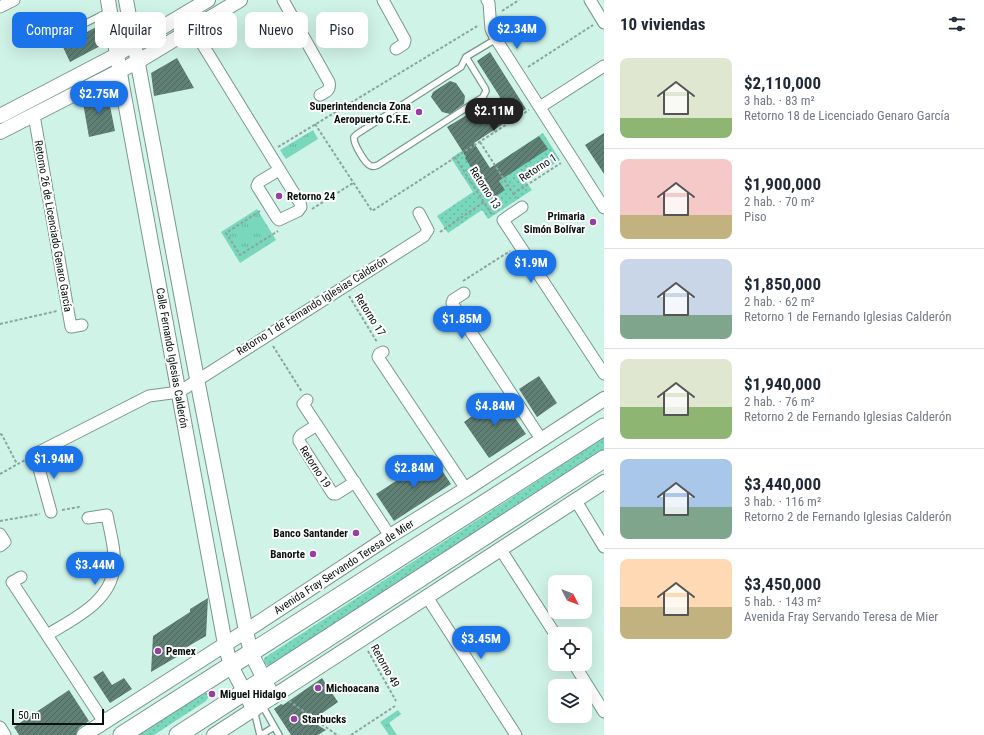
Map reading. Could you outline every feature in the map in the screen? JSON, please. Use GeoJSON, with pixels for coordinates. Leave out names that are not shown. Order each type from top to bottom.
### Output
{"type":"FeatureCollection","features":[{"type":"Feature","properties":{"kind":"main road","name":"Avenida Fray Servando Teresa de Mier"},"geometry":{"type":"LineString","coordinates":[[122,735],[604,427]]}},
{"type":"Feature","properties":{"kind":"main road"},"geometry":{"type":"LineString","coordinates":[[178,735],[604,459]]}},
{"type":"Feature","properties":{"kind":"street"},"geometry":{"type":"LineString","coordinates":[[0,7],[13,0]]}},
{"type":"Feature","properties":{"kind":"street","name":"Calle Fernando Iglesias Calderón"},"geometry":{"type":"LineString","coordinates":[[126,0],[128,12]]}},
{"type":"Feature","properties":{"kind":"street"},"geometry":{"type":"LineString","coordinates":[[166,24],[208,0]]}},
{"type":"Feature","properties":{"kind":"street"},"geometry":{"type":"LineString","coordinates":[[221,12],[240,0]]}},
{"type":"Feature","properties":{"kind":"street"},"geometry":{"type":"LineString","coordinates":[[283,0],[329,82],[330,86],[328,90],[320,95]]}},
{"type":"Feature","properties":{"kind":"street"},"geometry":{"type":"LineString","coordinates":[[382,0],[405,40],[404,44],[396,49]]}},
{"type":"Feature","properties":{"kind":"street"},"geometry":{"type":"LineString","coordinates":[[487,0],[489,3],[491,29],[496,39],[603,205]]}},
{"type":"Feature","properties":{"kind":"street"},"geometry":{"type":"LineString","coordinates":[[590,0],[603,21]]}},
{"type":"Feature","properties":{"kind":"street","name":"Calle Fernando Iglesias Calderón"},"geometry":{"type":"LineString","coordinates":[[109,6],[225,644],[231,666],[244,692],[267,701],[264,679],[251,653],[246,631],[135,48]]}},
{"type":"Feature","properties":{"kind":"street"},"geometry":{"type":"LineString","coordinates":[[0,132],[138,62],[174,40]]}},
{"type":"Feature","properties":{"kind":"street"},"geometry":{"type":"LineString","coordinates":[[0,116],[127,48]]}},
{"type":"Feature","properties":{"kind":"street"},"geometry":{"type":"LineString","coordinates":[[205,48],[300,203],[301,207],[298,211],[280,220],[277,218],[257,186],[259,182],[279,170]]}},
{"type":"Feature","properties":{"kind":"street"},"geometry":{"type":"LineString","coordinates":[[540,107],[604,66]]}},
{"type":"Feature","properties":{"kind":"street","name":"Retorno 26 de Licenciado Genaro García"},"geometry":{"type":"LineString","coordinates":[[34,114],[71,328],[82,325]]}},
{"type":"Feature","properties":{"kind":"street"},"geometry":{"type":"LineString","coordinates":[[522,207],[503,220],[604,374]]}},
{"type":"Feature","properties":{"kind":"street"},"geometry":{"type":"LineString","coordinates":[[419,214],[428,230]]}},
{"type":"Feature","properties":{"kind":"street","name":"Retorno 1 de Fernando Iglesias Calderón"},"geometry":{"type":"LineString","coordinates":[[179,392],[197,379],[424,236],[428,230]]}},
{"type":"Feature","properties":{"kind":"street"},"geometry":{"type":"LineString","coordinates":[[464,293],[453,300],[452,303],[541,439]]}},
{"type":"Feature","properties":{"kind":"street"},"geometry":{"type":"LineString","coordinates":[[383,352],[379,354],[378,357],[466,490]]}},
{"type":"Feature","properties":{"kind":"street"},"geometry":{"type":"LineString","coordinates":[[51,512],[35,454],[149,396],[179,392]]}},
{"type":"Feature","properties":{"kind":"street","name":"Avenida Fray Servando Teresa de Mier"},"geometry":{"type":"LineString","coordinates":[[84,735],[390,536],[466,490],[541,439],[604,399]]}},
{"type":"Feature","properties":{"kind":"street"},"geometry":{"type":"LineString","coordinates":[[307,400],[303,404],[390,536]]}},
{"type":"Feature","properties":{"kind":"street","name":"Retorno 19"},"geometry":{"type":"LineString","coordinates":[[317,425],[301,435],[299,441],[331,491],[333,494],[336,494],[355,482]]}},
{"type":"Feature","properties":{"kind":"street"},"geometry":{"type":"LineString","coordinates":[[214,735],[604,482]]}},
{"type":"Feature","properties":{"kind":"street"},"geometry":{"type":"LineString","coordinates":[[576,500],[604,547]]}},
{"type":"Feature","properties":{"kind":"street"},"geometry":{"type":"LineString","coordinates":[[47,635],[96,603],[103,595],[113,577],[114,558],[106,515],[88,518]]}},
{"type":"Feature","properties":{"kind":"street"},"geometry":{"type":"LineString","coordinates":[[0,534],[5,542],[0,546]]}},
{"type":"Feature","properties":{"kind":"street"},"geometry":{"type":"LineString","coordinates":[[501,550],[550,627]]}},
{"type":"Feature","properties":{"kind":"street"},"geometry":{"type":"LineString","coordinates":[[21,577],[12,582],[104,722]]}},
{"type":"Feature","properties":{"kind":"street"},"geometry":{"type":"LineString","coordinates":[[428,597],[516,735]]}},
{"type":"Feature","properties":{"kind":"street"},"geometry":{"type":"LineString","coordinates":[[578,671],[604,712]]}},
{"type":"Feature","properties":{"kind":"street"},"geometry":{"type":"LineString","coordinates":[[0,727],[5,735]]}},
{"type":"Feature","properties":{"kind":"lane"},"geometry":{"type":"LineString","coordinates":[[87,20],[109,6]]}},
{"type":"Feature","properties":{"kind":"lane"},"geometry":{"type":"LineString","coordinates":[[466,57],[485,88],[486,91],[483,98],[378,166],[370,166],[367,164],[354,144],[354,137],[461,67],[466,57],[496,39]]}},
{"type":"Feature","properties":{"kind":"lane"},"geometry":{"type":"LineString","coordinates":[[267,701],[274,727],[279,735]]}},
{"type":"Feature","properties":{"kind":"lane"},"geometry":{"type":"LineString","coordinates":[[261,735],[267,701]]}},
{"type":"Feature","properties":{"kind":"lane"},"geometry":{"type":"LineString","coordinates":[[261,735],[274,727]]}},
{"type":"Feature","properties":{"kind":"path"},"geometry":{"type":"LineString","coordinates":[[269,153],[519,0]]}},
{"type":"Feature","properties":{"kind":"path"},"geometry":{"type":"LineString","coordinates":[[518,74],[603,21]]}},
{"type":"Feature","properties":{"kind":"path"},"geometry":{"type":"LineString","coordinates":[[316,124],[372,212],[528,110],[540,107]]}},
{"type":"Feature","properties":{"kind":"path"},"geometry":{"type":"LineString","coordinates":[[480,142],[522,207]]}},
{"type":"Feature","properties":{"kind":"path","name":"Retorno 1"},"geometry":{"type":"LineString","coordinates":[[513,194],[571,156]]}},
{"type":"Feature","properties":{"kind":"path","name":"Retorno 13"},"geometry":{"type":"LineString","coordinates":[[455,157],[498,223],[503,220]]}},
{"type":"Feature","properties":{"kind":"path"},"geometry":{"type":"LineString","coordinates":[[428,230],[440,232],[484,202]]}},
{"type":"Feature","properties":{"kind":"path"},"geometry":{"type":"LineString","coordinates":[[464,293],[458,285],[519,245]]}},
{"type":"Feature","properties":{"kind":"path","name":"Retorno 17"},"geometry":{"type":"LineString","coordinates":[[343,287],[383,352]]}},
{"type":"Feature","properties":{"kind":"path"},"geometry":{"type":"LineString","coordinates":[[0,324],[68,309]]}},
{"type":"Feature","properties":{"kind":"path"},"geometry":{"type":"LineString","coordinates":[[267,335],[307,400]]}},
{"type":"Feature","properties":{"kind":"path"},"geometry":{"type":"LineString","coordinates":[[0,434],[2,435],[17,464]]}},
{"type":"Feature","properties":{"kind":"path"},"geometry":{"type":"LineString","coordinates":[[0,474],[35,454]]}},
{"type":"Feature","properties":{"kind":"path","name":"Retorno 49"},"geometry":{"type":"LineString","coordinates":[[361,640],[396,701]]}},
{"type":"Feature","properties":{"kind":"path"},"geometry":{"type":"LineString","coordinates":[[267,701],[337,735]]}},
{"type":"Feature","properties":{"kind":"path"},"geometry":{"type":"LineString","coordinates":[[351,735],[395,706]]}},
{"type":"Feature","properties":{"kind":"green space"},"geometry":{"type":"Polygon","coordinates":[[[313,130],[318,139],[286,159],[280,150],[313,130]]]}},
{"type":"Feature","properties":{"kind":"green space"},"geometry":{"type":"Polygon","coordinates":[[[543,133],[560,160],[526,182],[532,190],[488,219],[482,210],[448,233],[437,216],[473,192],[451,158],[474,143],[490,168],[543,133]]]}},
{"type":"Feature","properties":{"kind":"green space"},"geometry":{"type":"Polygon","coordinates":[[[257,209],[276,240],[240,263],[221,232],[257,209]]]}},
{"type":"Feature","properties":{"kind":"green space"},"geometry":{"type":"Polygon","coordinates":[[[604,438],[604,451],[274,667],[268,666],[264,663],[264,658],[604,438]]]}},
{"type":"Feature","properties":{"kind":"green space"},"geometry":{"type":"Polygon","coordinates":[[[202,693],[207,693],[208,698],[206,701],[154,735],[138,735],[202,693]]]}},
{"type":"Feature","properties":{"kind":"green space"},"geometry":{"type":"Polygon","coordinates":[[[398,710],[401,714],[389,723],[397,735],[389,735],[380,722],[398,710]]]}},
{"type":"Feature","properties":{"kind":"building"},"geometry":{"type":"Polygon","coordinates":[[[95,28],[95,48],[96,48],[70,62],[63,48],[87,48],[87,32],[95,28]]]}},
{"type":"Feature","properties":{"kind":"building"},"geometry":{"type":"Polygon","coordinates":[[[490,52],[526,109],[474,143],[490,168],[539,136],[548,149],[499,181],[505,190],[492,199],[447,127],[475,110],[481,119],[500,97],[477,61],[490,52]]]}},
{"type":"Feature","properties":{"kind":"building"},"geometry":{"type":"Polygon","coordinates":[[[177,58],[194,88],[154,96],[151,73],[177,58]]]}},
{"type":"Feature","properties":{"kind":"building"},"geometry":{"type":"Polygon","coordinates":[[[450,81],[456,83],[465,96],[464,104],[450,114],[442,112],[431,97],[433,92],[450,81]]]}},
{"type":"Feature","properties":{"kind":"building"},"geometry":{"type":"Polygon","coordinates":[[[107,91],[115,131],[89,137],[83,103],[107,91]]]}},
{"type":"Feature","properties":{"kind":"building"},"geometry":{"type":"Polygon","coordinates":[[[604,133],[604,174],[585,145],[604,133]]]}},
{"type":"Feature","properties":{"kind":"building"},"geometry":{"type":"Polygon","coordinates":[[[539,376],[557,403],[537,417],[519,389],[539,376]]]}},
{"type":"Feature","properties":{"kind":"building"},"geometry":{"type":"Polygon","coordinates":[[[500,396],[526,434],[489,458],[464,422],[500,396]]]}},
{"type":"Feature","properties":{"kind":"building"},"geometry":{"type":"Polygon","coordinates":[[[433,457],[451,484],[394,521],[376,494],[433,457]]]}},
{"type":"Feature","properties":{"kind":"building"},"geometry":{"type":"Polygon","coordinates":[[[208,598],[206,636],[180,651],[180,655],[151,672],[153,636],[190,612],[190,609],[208,598]]]}},
{"type":"Feature","properties":{"kind":"building"},"geometry":{"type":"Polygon","coordinates":[[[103,671],[112,685],[124,678],[132,689],[110,703],[93,677],[103,671]]]}},
{"type":"Feature","properties":{"kind":"building"},"geometry":{"type":"Polygon","coordinates":[[[322,678],[338,702],[311,721],[326,730],[318,735],[291,735],[274,709],[281,704],[283,705],[322,678]]]}},
{"type":"Feature","properties":{"kind":"building"},"geometry":{"type":"Polygon","coordinates":[[[69,690],[89,721],[79,728],[76,735],[19,735],[14,727],[69,690]]]}},
{"type":"Feature","properties":{"kind":"place","name":"Superintendencia Zona Aeropuerto C.F.E."},"geometry":{"type":"Point","coordinates":[419,112]}},
{"type":"Feature","properties":{"kind":"place","name":"Retorno 24"},"geometry":{"type":"Point","coordinates":[279,196]}},
{"type":"Feature","properties":{"kind":"place","name":"Primaria Simón Bolívar"},"geometry":{"type":"Point","coordinates":[593,222]}},
{"type":"Feature","properties":{"kind":"place","name":"Banco Santander"},"geometry":{"type":"Point","coordinates":[356,533]}},
{"type":"Feature","properties":{"kind":"place","name":"Banorte"},"geometry":{"type":"Point","coordinates":[313,554]}},
{"type":"Feature","properties":{"kind":"place","name":"Pemex"},"geometry":{"type":"Point","coordinates":[158,651]}},
{"type":"Feature","properties":{"kind":"place","name":"Michoacana"},"geometry":{"type":"Point","coordinates":[318,688]}},
{"type":"Feature","properties":{"kind":"place","name":"Miguel Hidalgo"},"geometry":{"type":"Point","coordinates":[212,694]}},
{"type":"Feature","properties":{"kind":"place","name":"Starbucks"},"geometry":{"type":"Point","coordinates":[294,719]}}]}
